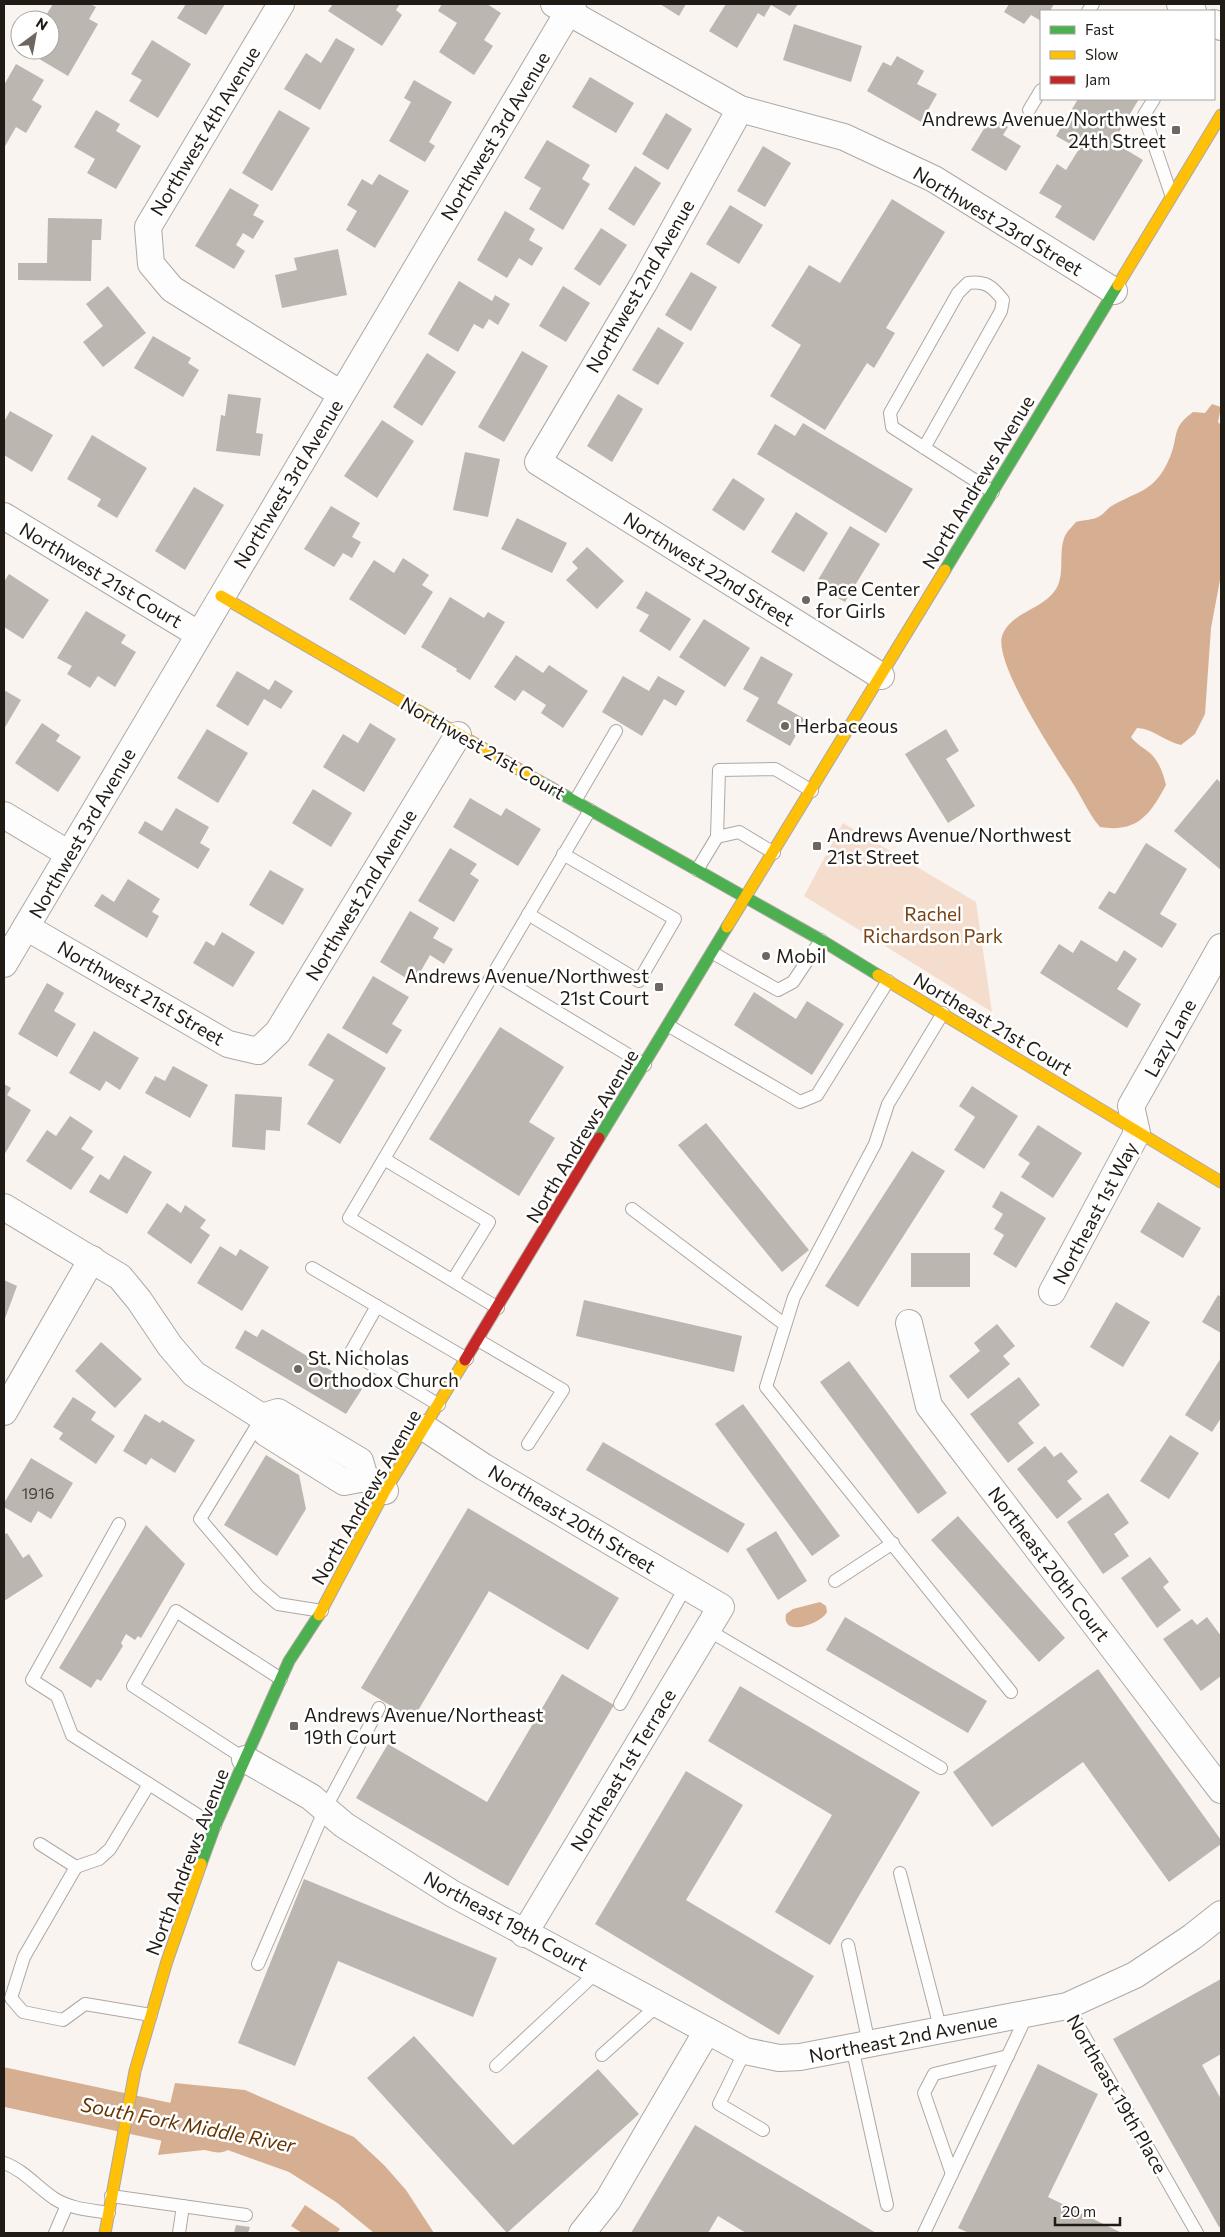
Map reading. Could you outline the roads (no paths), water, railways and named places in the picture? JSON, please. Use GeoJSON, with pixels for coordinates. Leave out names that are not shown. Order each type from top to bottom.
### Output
{"type":"FeatureCollection","features":[{"type":"Feature","properties":{"kind":"main road","name":"North Andrews Avenue"},"geometry":{"type":"LineString","coordinates":[[106,2233],[118,2151],[135,2071],[167,1960],[215,1826],[289,1662],[322,1611],[375,1485],[425,1428],[1172,196],[1217,131]]}},
{"type":"Feature","properties":{"kind":"main road","name":"Northwest 21st Court"},"geometry":{"type":"LineString","coordinates":[[221,596],[458,735],[746,898]]}},
{"type":"Feature","properties":{"kind":"main road","name":"Northeast 21st Court"},"geometry":{"type":"LineString","coordinates":[[746,898],[943,1012],[1221,1182]]}},
{"type":"Feature","properties":{"kind":"street","name":"Northwest 4th Avenue"},"geometry":{"type":"LineString","coordinates":[[281,4],[148,227],[151,264],[172,289],[342,394]]}},
{"type":"Feature","properties":{"kind":"street"},"geometry":{"type":"LineString","coordinates":[[1180,4],[1192,10]]}},
{"type":"Feature","properties":{"kind":"street","name":"Northwest 23rd Street"},"geometry":{"type":"LineString","coordinates":[[565,6],[740,109],[844,137],[934,179],[1114,291]]}},
{"type":"Feature","properties":{"kind":"street","name":"Northwest 3rd Avenue"},"geometry":{"type":"LineString","coordinates":[[4,964],[342,394],[565,6]]}},
{"type":"Feature","properties":{"kind":"street","name":"Northwest 2nd Avenue"},"geometry":{"type":"LineString","coordinates":[[538,462],[644,283],[740,109]]}},
{"type":"Feature","properties":{"kind":"street","name":"Northwest 22nd Street"},"geometry":{"type":"LineString","coordinates":[[538,462],[881,676]]}},
{"type":"Feature","properties":{"kind":"street","name":"Northwest 21st Court"},"geometry":{"type":"LineString","coordinates":[[4,516],[198,634]]}},
{"type":"Feature","properties":{"kind":"street","name":"Northwest 2nd Avenue"},"geometry":{"type":"LineString","coordinates":[[258,1051],[278,1032],[458,735]]}},
{"type":"Feature","properties":{"kind":"street"},"geometry":{"type":"LineString","coordinates":[[4,815],[69,854]]}},
{"type":"Feature","properties":{"kind":"street","name":"Northwest 21st Street"},"geometry":{"type":"LineString","coordinates":[[26,927],[228,1044],[258,1051]]}},
{"type":"Feature","properties":{"kind":"street","name":"Lazy Lane"},"geometry":{"type":"LineString","coordinates":[[1138,1133],[1131,1106],[1221,946]]}},
{"type":"Feature","properties":{"kind":"street","name":"Northeast 1st Way"},"geometry":{"type":"LineString","coordinates":[[1052,1292],[1138,1133]]}},
{"type":"Feature","properties":{"kind":"street"},"geometry":{"type":"LineString","coordinates":[[4,1207],[120,1277],[139,1300],[170,1346],[194,1374],[262,1417],[278,1412],[360,1461],[375,1485]]}},
{"type":"Feature","properties":{"kind":"street"},"geometry":{"type":"LineString","coordinates":[[4,1412],[92,1259]]}},
{"type":"Feature","properties":{"kind":"street","name":"Northeast 20th Court"},"geometry":{"type":"LineString","coordinates":[[909,1323],[929,1406],[1221,1790]]}},
{"type":"Feature","properties":{"kind":"street","name":"Northeast 20th Street"},"geometry":{"type":"LineString","coordinates":[[425,1428],[484,1467],[722,1607]]}},
{"type":"Feature","properties":{"kind":"street","name":"Northeast 1st Terrace"},"geometry":{"type":"LineString","coordinates":[[524,1934],[722,1607]]}},
{"type":"Feature","properties":{"kind":"street","name":"Northeast 19th Court"},"geometry":{"type":"LineString","coordinates":[[245,1759],[311,1797],[344,1825],[453,1894],[524,1934],[745,2051],[779,2058]]}},
{"type":"Feature","properties":{"kind":"street","name":"Northeast 2nd Avenue"},"geometry":{"type":"LineString","coordinates":[[779,2058],[800,2057],[861,2046],[1067,2006],[1135,1975],[1192,1937],[1221,1914]]}},
{"type":"Feature","properties":{"kind":"street"},"geometry":{"type":"LineString","coordinates":[[582,2233],[608,2200],[707,2031]]}},
{"type":"Feature","properties":{"kind":"lane"},"geometry":{"type":"LineString","coordinates":[[1029,110],[1040,92]]}},
{"type":"Feature","properties":{"kind":"lane"},"geometry":{"type":"LineString","coordinates":[[1153,100],[1144,115],[1172,196]]}},
{"type":"Feature","properties":{"kind":"lane"},"geometry":{"type":"LineString","coordinates":[[924,448],[1001,312],[1003,300],[994,290],[981,281],[968,283],[958,293],[890,413],[892,427],[924,448],[993,492]]}},
{"type":"Feature","properties":{"kind":"lane"},"geometry":{"type":"LineString","coordinates":[[575,801],[616,731]]}},
{"type":"Feature","properties":{"kind":"lane"},"geometry":{"type":"LineString","coordinates":[[697,870],[717,837],[719,770],[775,769],[812,790]]}},
{"type":"Feature","properties":{"kind":"lane"},"geometry":{"type":"LineString","coordinates":[[498,1308],[349,1218],[590,810]]}},
{"type":"Feature","properties":{"kind":"lane"},"geometry":{"type":"LineString","coordinates":[[717,837],[739,832],[774,853]]}},
{"type":"Feature","properties":{"kind":"lane"},"geometry":{"type":"LineString","coordinates":[[528,914],[640,981],[675,919],[563,854]]}},
{"type":"Feature","properties":{"kind":"lane"},"geometry":{"type":"LineString","coordinates":[[713,953],[778,990],[793,982],[821,940]]}},
{"type":"Feature","properties":{"kind":"lane"},"geometry":{"type":"LineString","coordinates":[[493,973],[645,1065]]}},
{"type":"Feature","properties":{"kind":"lane"},"geometry":{"type":"LineString","coordinates":[[669,1026],[800,1102],[817,1095],[888,981]]}},
{"type":"Feature","properties":{"kind":"lane"},"geometry":{"type":"LineString","coordinates":[[943,1012],[888,1104],[875,1144],[794,1297],[784,1324],[766,1387],[1011,1692]]}},
{"type":"Feature","properties":{"kind":"lane"},"geometry":{"type":"LineString","coordinates":[[384,1159],[489,1222],[453,1280]]}},
{"type":"Feature","properties":{"kind":"lane"},"geometry":{"type":"LineString","coordinates":[[632,1209],[784,1324]]}},
{"type":"Feature","properties":{"kind":"lane"},"geometry":{"type":"LineString","coordinates":[[312,1268],[467,1359]]}},
{"type":"Feature","properties":{"kind":"lane"},"geometry":{"type":"LineString","coordinates":[[377,1306],[351,1352],[439,1405]]}},
{"type":"Feature","properties":{"kind":"lane"},"geometry":{"type":"LineString","coordinates":[[478,1340],[563,1390],[528,1444]]}},
{"type":"Feature","properties":{"kind":"lane"},"geometry":{"type":"LineString","coordinates":[[262,1417],[200,1519],[258,1587],[278,1604],[322,1611]]}},
{"type":"Feature","properties":{"kind":"lane"},"geometry":{"type":"LineString","coordinates":[[119,1524],[32,1680],[57,1696],[72,1735],[215,1826]]}},
{"type":"Feature","properties":{"kind":"lane"},"geometry":{"type":"LineString","coordinates":[[835,1581],[893,1543]]}},
{"type":"Feature","properties":{"kind":"lane"},"geometry":{"type":"LineString","coordinates":[[620,1704],[686,1586]]}},
{"type":"Feature","properties":{"kind":"lane"},"geometry":{"type":"LineString","coordinates":[[245,1759],[134,1686],[176,1611],[281,1679]]}},
{"type":"Feature","properties":{"kind":"lane"},"geometry":{"type":"LineString","coordinates":[[708,1630],[941,1768]]}},
{"type":"Feature","properties":{"kind":"lane"},"geometry":{"type":"LineString","coordinates":[[258,1964],[325,1809],[379,1708]]}},
{"type":"Feature","properties":{"kind":"lane"},"geometry":{"type":"LineString","coordinates":[[149,1784],[110,1849],[99,1859],[76,1866],[24,1958],[11,1998],[23,2012],[63,2020],[85,2004],[151,2016]]}},
{"type":"Feature","properties":{"kind":"lane"},"geometry":{"type":"LineString","coordinates":[[40,1844],[76,1866]]}},
{"type":"Feature","properties":{"kind":"lane"},"geometry":{"type":"LineString","coordinates":[[900,1872],[941,2031]]}},
{"type":"Feature","properties":{"kind":"lane"},"geometry":{"type":"LineString","coordinates":[[848,1945],[861,2046],[887,2205]]}},
{"type":"Feature","properties":{"kind":"lane"},"geometry":{"type":"LineString","coordinates":[[496,2066],[597,1972]]}},
{"type":"Feature","properties":{"kind":"lane"},"geometry":{"type":"LineString","coordinates":[[602,2055],[658,2005]]}},
{"type":"Feature","properties":{"kind":"lane","name":"Northeast 19th Place"},"geometry":{"type":"LineString","coordinates":[[1067,2006],[1197,2233]]}},
{"type":"Feature","properties":{"kind":"lane","name":"Northeast 2nd Avenue"},"geometry":{"type":"LineString","coordinates":[[924,2233],[1027,2015]]}},
{"type":"Feature","properties":{"kind":"lane"},"geometry":{"type":"LineString","coordinates":[[745,2051],[719,2104],[763,2130]]}},
{"type":"Feature","properties":{"kind":"lane"},"geometry":{"type":"LineString","coordinates":[[952,2174],[924,2094],[934,2074],[1008,2056]]}},
{"type":"Feature","properties":{"kind":"lane"},"geometry":{"type":"LineString","coordinates":[[4,2163],[24,2174],[56,2200],[75,2208],[109,2213]]}},
{"type":"Feature","properties":{"kind":"lane"},"geometry":{"type":"LineString","coordinates":[[111,2196],[246,2215]]}},
{"type":"Feature","properties":{"kind":"lane"},"geometry":{"type":"LineString","coordinates":[[55,2233],[67,2205]]}},
{"type":"Feature","properties":{"kind":"lane"},"geometry":{"type":"LineString","coordinates":[[179,2233],[183,2206]]}},
{"type":"Feature","properties":{"kind":"water"},"geometry":{"type":"Polygon","coordinates":[[[1212,404],[1221,407],[1218,422],[1221,425],[1220,580],[1211,628],[1205,714],[1195,734],[1181,745],[1149,731],[1137,728],[1131,737],[1156,760],[1166,785],[1154,805],[1141,820],[1124,827],[1100,827],[1040,732],[1016,688],[1002,649],[1002,636],[1012,621],[1043,602],[1056,589],[1061,576],[1063,540],[1076,522],[1100,516],[1110,507],[1152,484],[1164,469],[1170,457],[1178,427],[1181,423],[1193,412],[1205,413],[1212,404]]]}},
{"type":"Feature","properties":{"kind":"water"},"geometry":{"type":"Polygon","coordinates":[[[820,1602],[826,1606],[827,1612],[818,1620],[803,1627],[790,1626],[786,1622],[786,1614],[793,1609],[820,1602]]]}},
{"type":"Feature","properties":{"kind":"water"},"geometry":{"type":"Polygon","coordinates":[[[175,2083],[245,2090],[354,2137],[384,2165],[406,2190],[434,2233],[374,2233],[336,2202],[289,2172],[222,2148],[158,2155],[175,2083]]]}},
{"type":"Feature","properties":{"kind":"water"},"geometry":{"type":"Polygon","coordinates":[[[305,2205],[340,2229],[337,2233],[302,2233],[291,2226],[305,2205]]]}},
{"type":"Feature","properties":{"kind":"waterway","name":"South Fork Middle River"},"geometry":{"type":"LineString","coordinates":[[4,2087],[218,2133]]}},
{"type":"Feature","properties":{"kind":"place","name":"Andrews Avenue/Northwest 24th Street"},"geometry":{"type":"Point","coordinates":[1176,130]}},
{"type":"Feature","properties":{"kind":"place","name":"Pace Center for Girls"},"geometry":{"type":"Point","coordinates":[806,600]}},
{"type":"Feature","properties":{"kind":"place","name":"Herbaceous"},"geometry":{"type":"Point","coordinates":[785,726]}},
{"type":"Feature","properties":{"kind":"place","name":"Andrews Avenue/Northwest 21st Street"},"geometry":{"type":"Point","coordinates":[817,846]}},
{"type":"Feature","properties":{"kind":"place","name":"Mobil"},"geometry":{"type":"Point","coordinates":[766,956]}},
{"type":"Feature","properties":{"kind":"place","name":"Andrews Avenue/Northwest 21st Court"},"geometry":{"type":"Point","coordinates":[659,987]}},
{"type":"Feature","properties":{"kind":"place","name":"St. Nicholas Orthodox Church"},"geometry":{"type":"Point","coordinates":[298,1369]}},
{"type":"Feature","properties":{"kind":"place","name":"Andrews Avenue/Northeast 19th Court"},"geometry":{"type":"Point","coordinates":[294,1726]}},
{"type":"Feature","properties":{"kind":"park label","name":"Rachel Richardson Park"},"geometry":{"type":"Point","coordinates":[933,925]}}]}
